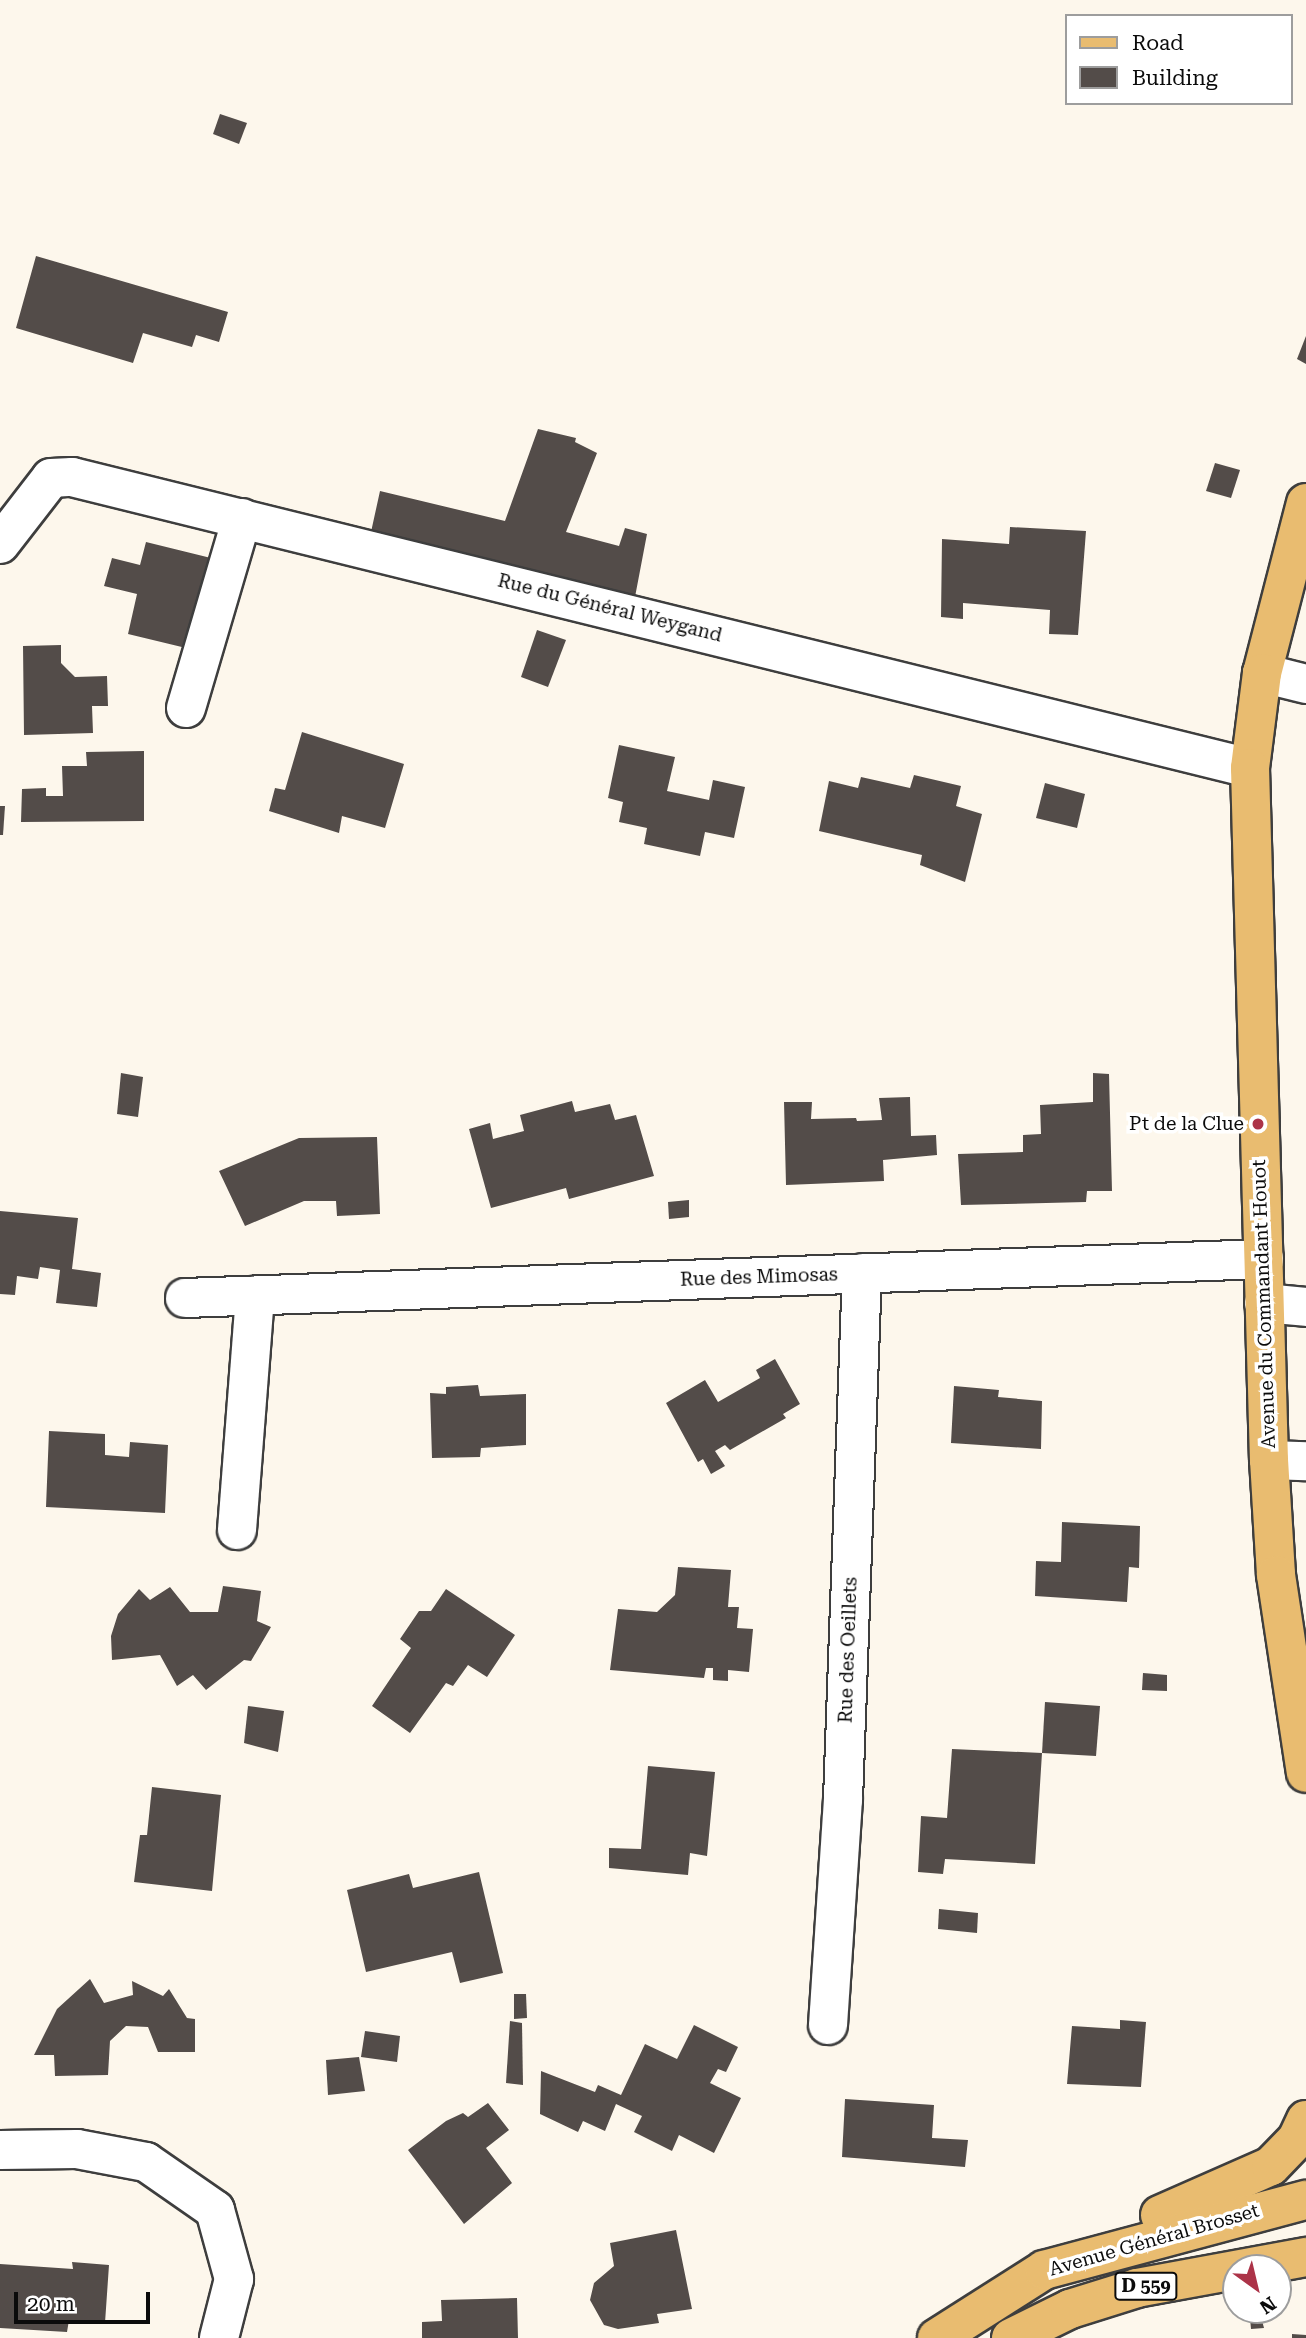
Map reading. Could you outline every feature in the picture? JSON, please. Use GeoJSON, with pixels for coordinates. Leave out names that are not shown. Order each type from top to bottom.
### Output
{"type":"FeatureCollection","features":[{"type":"Feature","properties":{"kind":"main road","name":"Avenue du Commandant Houot"},"geometry":{"type":"LineString","coordinates":[[1306,503],[1262,673],[1250,768],[1269,1460],[1279,1600],[1306,1773]]}},
{"type":"Feature","properties":{"kind":"main road"},"geometry":{"type":"LineString","coordinates":[[1044,2270],[1110,2234],[1240,2183],[1271,2166],[1297,2139],[1306,2120]]}},
{"type":"Feature","properties":{"kind":"main road","name":"Avenue Général Brosset"},"geometry":{"type":"LineString","coordinates":[[937,2338],[1044,2270],[1306,2200]]}},
{"type":"Feature","properties":{"kind":"main road","name":"D 559"},"geometry":{"type":"LineString","coordinates":[[1011,2338],[1070,2309],[1137,2288],[1300,2254]]}},
{"type":"Feature","properties":{"kind":"street","name":"Rue du Général Weygand"},"geometry":{"type":"LineString","coordinates":[[0,544],[42,487],[59,475],[1250,768]]}},
{"type":"Feature","properties":{"kind":"street"},"geometry":{"type":"LineString","coordinates":[[186,708],[242,518]]}},
{"type":"Feature","properties":{"kind":"street"},"geometry":{"type":"LineString","coordinates":[[1262,673],[1306,684]]}},
{"type":"Feature","properties":{"kind":"street","name":"Rue des Mimosas"},"geometry":{"type":"LineString","coordinates":[[185,1298],[1264,1259]]}},
{"type":"Feature","properties":{"kind":"street","name":"Rue des Oeillets"},"geometry":{"type":"LineString","coordinates":[[828,2025],[843,1800],[862,1273]]}},
{"type":"Feature","properties":{"kind":"street"},"geometry":{"type":"LineString","coordinates":[[237,1530],[255,1296]]}},
{"type":"Feature","properties":{"kind":"street"},"geometry":{"type":"LineString","coordinates":[[1264,1303],[1306,1307]]}},
{"type":"Feature","properties":{"kind":"street"},"geometry":{"type":"LineString","coordinates":[[1269,1460],[1306,1461]]}},
{"type":"Feature","properties":{"kind":"street"},"geometry":{"type":"LineString","coordinates":[[0,2150],[77,2148],[146,2162],[215,2210],[234,2278],[219,2338]]}},
{"type":"Feature","properties":{"kind":"building"},"geometry":{"type":"Polygon","coordinates":[[[220,114],[247,123],[239,144],[213,134],[220,114]]]}},
{"type":"Feature","properties":{"kind":"building"},"geometry":{"type":"Polygon","coordinates":[[[36,256],[228,312],[219,342],[196,335],[192,347],[143,333],[133,363],[16,328],[36,256]]]}},
{"type":"Feature","properties":{"kind":"building"},"geometry":{"type":"Polygon","coordinates":[[[1306,336],[1306,364],[1297,359],[1306,336]]]}},
{"type":"Feature","properties":{"kind":"building"},"geometry":{"type":"Polygon","coordinates":[[[538,429],[576,438],[575,442],[597,453],[566,532],[619,546],[625,528],[647,534],[635,597],[371,532],[380,491],[505,521],[538,429]]]}},
{"type":"Feature","properties":{"kind":"building"},"geometry":{"type":"Polygon","coordinates":[[[1215,463],[1240,470],[1231,498],[1206,491],[1215,463]]]}},
{"type":"Feature","properties":{"kind":"building"},"geometry":{"type":"Polygon","coordinates":[[[1010,527],[1086,531],[1078,635],[1049,634],[1050,610],[963,603],[963,619],[941,617],[942,539],[1009,544],[1010,527]]]}},
{"type":"Feature","properties":{"kind":"building"},"geometry":{"type":"Polygon","coordinates":[[[146,542],[215,559],[186,648],[128,634],[137,594],[104,586],[112,558],[140,565],[146,542]]]}},
{"type":"Feature","properties":{"kind":"building"},"geometry":{"type":"Polygon","coordinates":[[[537,630],[566,640],[548,687],[521,677],[537,630]]]}},
{"type":"Feature","properties":{"kind":"building"},"geometry":{"type":"Polygon","coordinates":[[[61,645],[61,663],[75,677],[107,676],[108,706],[92,706],[93,733],[24,735],[23,646],[61,645]]]}},
{"type":"Feature","properties":{"kind":"building"},"geometry":{"type":"Polygon","coordinates":[[[302,732],[404,764],[385,828],[342,816],[339,833],[269,811],[275,788],[285,790],[302,732]]]}},
{"type":"Feature","properties":{"kind":"building"},"geometry":{"type":"Polygon","coordinates":[[[619,745],[675,757],[667,791],[709,800],[713,780],[745,787],[734,838],[705,832],[700,856],[644,844],[647,828],[619,822],[623,802],[608,798],[619,745]]]}},
{"type":"Feature","properties":{"kind":"building"},"geometry":{"type":"Polygon","coordinates":[[[144,751],[144,821],[21,822],[22,789],[46,788],[46,796],[63,796],[62,766],[87,766],[86,752],[144,751]]]}},
{"type":"Feature","properties":{"kind":"building"},"geometry":{"type":"Polygon","coordinates":[[[914,775],[961,786],[956,806],[982,814],[965,882],[920,865],[922,855],[819,831],[829,781],[858,788],[861,777],[910,788],[914,775]]]}},
{"type":"Feature","properties":{"kind":"building"},"geometry":{"type":"Polygon","coordinates":[[[1045,783],[1085,794],[1077,828],[1036,818],[1045,783]]]}},
{"type":"Feature","properties":{"kind":"building"},"geometry":{"type":"Polygon","coordinates":[[[0,806],[5,806],[3,835],[0,835],[0,806]]]}},
{"type":"Feature","properties":{"kind":"building"},"geometry":{"type":"Polygon","coordinates":[[[121,1073],[143,1077],[138,1117],[117,1114],[121,1073]]]}},
{"type":"Feature","properties":{"kind":"building"},"geometry":{"type":"Polygon","coordinates":[[[1093,1073],[1109,1074],[1112,1191],[1087,1191],[1086,1202],[961,1205],[958,1154],[1023,1152],[1023,1135],[1041,1134],[1040,1105],[1093,1102],[1093,1073]]]}},
{"type":"Feature","properties":{"kind":"building"},"geometry":{"type":"Polygon","coordinates":[[[910,1097],[911,1136],[936,1135],[937,1155],[883,1160],[884,1181],[786,1185],[784,1102],[812,1102],[811,1119],[856,1118],[857,1121],[882,1120],[879,1098],[910,1097]]]}},
{"type":"Feature","properties":{"kind":"building"},"geometry":{"type":"Polygon","coordinates":[[[572,1101],[575,1112],[610,1104],[615,1120],[636,1115],[654,1176],[569,1199],[566,1188],[491,1208],[469,1129],[490,1123],[493,1139],[524,1131],[520,1115],[572,1101]]]}},
{"type":"Feature","properties":{"kind":"building"},"geometry":{"type":"Polygon","coordinates":[[[377,1137],[380,1214],[337,1216],[336,1201],[304,1201],[245,1226],[219,1171],[299,1138],[377,1137]]]}},
{"type":"Feature","properties":{"kind":"building"},"geometry":{"type":"Polygon","coordinates":[[[689,1200],[689,1217],[669,1219],[668,1202],[689,1200]]]}},
{"type":"Feature","properties":{"kind":"building"},"geometry":{"type":"Polygon","coordinates":[[[0,1211],[78,1218],[72,1269],[101,1273],[97,1307],[56,1303],[60,1270],[40,1267],[38,1279],[17,1276],[15,1295],[0,1294],[0,1211]]]}},
{"type":"Feature","properties":{"kind":"building"},"geometry":{"type":"Polygon","coordinates":[[[775,1359],[800,1404],[783,1414],[786,1418],[730,1450],[725,1445],[715,1451],[725,1466],[711,1474],[703,1459],[698,1462],[666,1403],[705,1380],[718,1402],[760,1378],[756,1370],[775,1359]]]}},
{"type":"Feature","properties":{"kind":"building"},"geometry":{"type":"Polygon","coordinates":[[[478,1385],[480,1396],[526,1394],[526,1445],[481,1448],[480,1457],[432,1458],[430,1393],[446,1394],[446,1387],[478,1385]]]}},
{"type":"Feature","properties":{"kind":"building"},"geometry":{"type":"Polygon","coordinates":[[[954,1386],[999,1390],[998,1397],[1042,1401],[1041,1449],[951,1443],[954,1386]]]}},
{"type":"Feature","properties":{"kind":"building"},"geometry":{"type":"Polygon","coordinates":[[[49,1431],[105,1434],[105,1455],[129,1457],[130,1442],[168,1445],[165,1513],[46,1507],[49,1431]]]}},
{"type":"Feature","properties":{"kind":"building"},"geometry":{"type":"Polygon","coordinates":[[[1062,1522],[1140,1526],[1139,1568],[1129,1567],[1127,1602],[1035,1596],[1036,1561],[1061,1562],[1062,1522]]]}},
{"type":"Feature","properties":{"kind":"building"},"geometry":{"type":"Polygon","coordinates":[[[678,1567],[731,1570],[728,1607],[739,1607],[737,1628],[753,1629],[749,1672],[728,1670],[728,1681],[713,1680],[713,1668],[706,1668],[704,1678],[610,1670],[618,1609],[657,1612],[675,1595],[678,1567]]]}},
{"type":"Feature","properties":{"kind":"building"},"geometry":{"type":"Polygon","coordinates":[[[223,1586],[261,1591],[257,1621],[271,1627],[251,1661],[244,1660],[206,1690],[193,1675],[177,1686],[160,1655],[112,1660],[111,1636],[118,1614],[139,1589],[150,1600],[170,1587],[190,1612],[218,1612],[223,1586]]]}},
{"type":"Feature","properties":{"kind":"building"},"geometry":{"type":"Polygon","coordinates":[[[446,1589],[515,1635],[487,1677],[468,1665],[453,1686],[446,1683],[410,1733],[372,1706],[411,1648],[400,1639],[419,1611],[431,1611],[446,1589]]]}},
{"type":"Feature","properties":{"kind":"building"},"geometry":{"type":"Polygon","coordinates":[[[1143,1673],[1167,1675],[1167,1691],[1142,1690],[1143,1673]]]}},
{"type":"Feature","properties":{"kind":"building"},"geometry":{"type":"Polygon","coordinates":[[[1045,1702],[1100,1706],[1096,1756],[1042,1753],[1045,1702]]]}},
{"type":"Feature","properties":{"kind":"building"},"geometry":{"type":"Polygon","coordinates":[[[248,1706],[284,1711],[278,1752],[244,1743],[248,1706]]]}},
{"type":"Feature","properties":{"kind":"building"},"geometry":{"type":"Polygon","coordinates":[[[952,1749],[1042,1753],[1035,1864],[945,1859],[943,1874],[918,1872],[921,1816],[947,1818],[952,1749]]]}},
{"type":"Feature","properties":{"kind":"building"},"geometry":{"type":"Polygon","coordinates":[[[648,1766],[715,1772],[707,1856],[690,1853],[688,1875],[609,1868],[609,1848],[641,1849],[648,1766]]]}},
{"type":"Feature","properties":{"kind":"building"},"geometry":{"type":"Polygon","coordinates":[[[152,1787],[221,1795],[212,1891],[134,1882],[140,1835],[147,1835],[152,1787]]]}},
{"type":"Feature","properties":{"kind":"building"},"geometry":{"type":"Polygon","coordinates":[[[479,1872],[503,1973],[460,1983],[452,1952],[366,1972],[347,1890],[409,1874],[413,1888],[479,1872]]]}},
{"type":"Feature","properties":{"kind":"building"},"geometry":{"type":"Polygon","coordinates":[[[939,1909],[978,1913],[977,1933],[938,1929],[939,1909]]]}},
{"type":"Feature","properties":{"kind":"building"},"geometry":{"type":"Polygon","coordinates":[[[90,1979],[104,2003],[133,1995],[132,1981],[163,1996],[169,1989],[187,2018],[195,2019],[195,2052],[158,2052],[148,2027],[126,2026],[110,2041],[108,2075],[55,2076],[54,2055],[34,2055],[57,2009],[90,1979]]]}},
{"type":"Feature","properties":{"kind":"building"},"geometry":{"type":"Polygon","coordinates":[[[514,1994],[526,1994],[527,2018],[514,2019],[514,1994]]]}},
{"type":"Feature","properties":{"kind":"building"},"geometry":{"type":"Polygon","coordinates":[[[1120,2020],[1146,2022],[1141,2087],[1067,2084],[1072,2026],[1120,2029],[1120,2020]]]}},
{"type":"Feature","properties":{"kind":"building"},"geometry":{"type":"Polygon","coordinates":[[[510,2021],[522,2023],[523,2085],[506,2083],[510,2021]]]}},
{"type":"Feature","properties":{"kind":"building"},"geometry":{"type":"Polygon","coordinates":[[[694,2025],[738,2047],[726,2072],[718,2069],[710,2083],[741,2098],[714,2153],[679,2135],[672,2151],[634,2132],[642,2116],[616,2104],[605,2131],[583,2121],[578,2132],[540,2114],[541,2071],[595,2092],[598,2085],[621,2095],[645,2044],[677,2059],[694,2025]]]}},
{"type":"Feature","properties":{"kind":"building"},"geometry":{"type":"Polygon","coordinates":[[[365,2031],[400,2036],[397,2062],[361,2057],[365,2031]]]}},
{"type":"Feature","properties":{"kind":"building"},"geometry":{"type":"Polygon","coordinates":[[[359,2057],[365,2091],[328,2095],[326,2060],[359,2057]]]}},
{"type":"Feature","properties":{"kind":"building"},"geometry":{"type":"Polygon","coordinates":[[[845,2099],[934,2105],[932,2138],[968,2140],[965,2167],[842,2157],[845,2099]]]}},
{"type":"Feature","properties":{"kind":"building"},"geometry":{"type":"Polygon","coordinates":[[[488,2103],[509,2130],[486,2148],[512,2183],[464,2224],[408,2150],[446,2121],[463,2113],[468,2117],[488,2103]]]}},
{"type":"Feature","properties":{"kind":"building"},"geometry":{"type":"Polygon","coordinates":[[[676,2230],[692,2309],[657,2314],[659,2323],[618,2329],[604,2325],[590,2300],[594,2283],[614,2266],[610,2243],[676,2230]]]}},
{"type":"Feature","properties":{"kind":"building"},"geometry":{"type":"Polygon","coordinates":[[[72,2262],[109,2265],[105,2323],[69,2320],[67,2332],[0,2328],[0,2264],[73,2269],[72,2262]]]}},
{"type":"Feature","properties":{"kind":"building"},"geometry":{"type":"Polygon","coordinates":[[[517,2298],[518,2338],[422,2338],[422,2322],[442,2321],[441,2300],[517,2298]]]}},
{"type":"Feature","properties":{"kind":"building"},"geometry":{"type":"Polygon","coordinates":[[[1251,2324],[1263,2324],[1264,2328],[1251,2329],[1251,2324]]]}},
{"type":"Feature","properties":{"kind":"building"},"geometry":{"type":"Polygon","coordinates":[[[1292,2334],[1306,2335],[1306,2338],[1292,2338],[1292,2334]]]}},
{"type":"Feature","properties":{"kind":"place","name":"Pt de la Clue"},"geometry":{"type":"Point","coordinates":[1258,1124]}}]}
